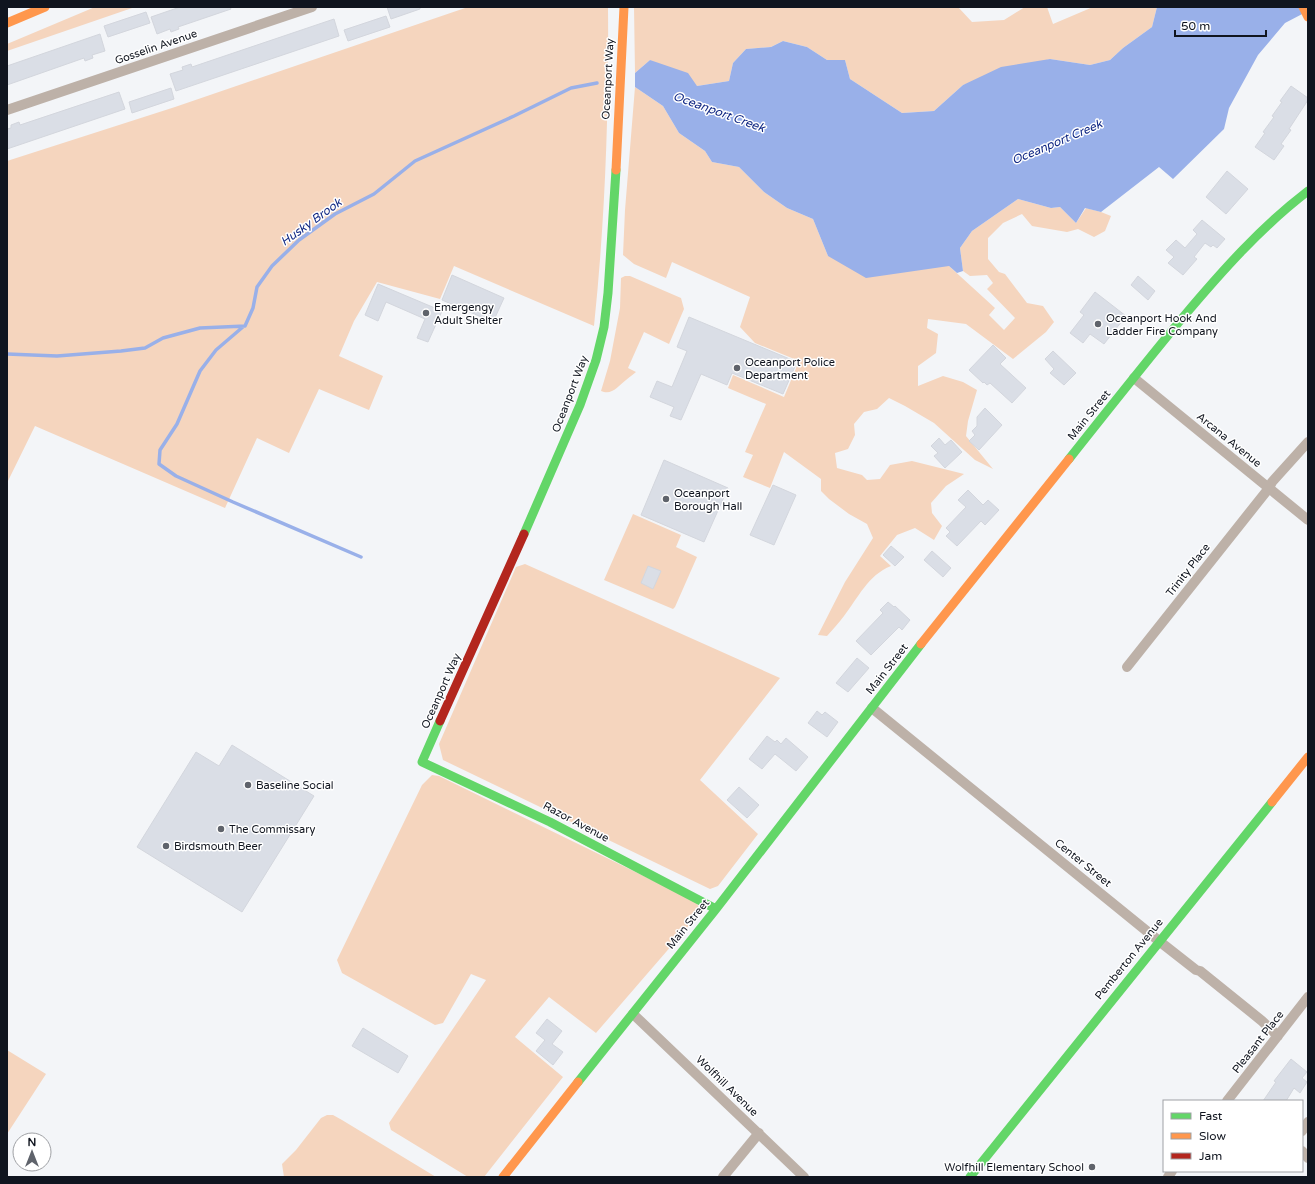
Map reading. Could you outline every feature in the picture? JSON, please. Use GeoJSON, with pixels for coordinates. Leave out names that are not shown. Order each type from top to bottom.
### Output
{"type":"FeatureCollection","features":[{"type":"Feature","properties":{"kind":"street"},"geometry":{"type":"LineString","coordinates":[[7,23],[45,7]]}},
{"type":"Feature","properties":{"kind":"street","name":"Gosselin Avenue"},"geometry":{"type":"LineString","coordinates":[[7,110],[312,7]]}},
{"type":"Feature","properties":{"kind":"street","name":"Oceanport Way"},"geometry":{"type":"LineString","coordinates":[[422,762],[540,499],[580,405],[596,360],[604,327],[608,293],[620,102],[624,7]]}},
{"type":"Feature","properties":{"kind":"street"},"geometry":{"type":"LineString","coordinates":[[1303,7],[1308,17]]}},
{"type":"Feature","properties":{"kind":"street","name":"Main Street"},"geometry":{"type":"LineString","coordinates":[[503,1177],[716,909],[1034,501],[1178,323],[1236,256],[1266,226],[1308,191]]}},
{"type":"Feature","properties":{"kind":"street","name":"Arcana Avenue"},"geometry":{"type":"LineString","coordinates":[[1134,378],[1308,520]]}},
{"type":"Feature","properties":{"kind":"street","name":"Trinity Place"},"geometry":{"type":"LineString","coordinates":[[1127,667],[1269,488],[1272,482],[1308,442]]}},
{"type":"Feature","properties":{"kind":"street","name":"Center Street"},"geometry":{"type":"LineString","coordinates":[[872,708],[1159,941],[1262,1021],[1278,1036]]}},
{"type":"Feature","properties":{"kind":"street","name":"Pemberton Avenue"},"geometry":{"type":"LineString","coordinates":[[970,1177],[1308,757]]}},
{"type":"Feature","properties":{"kind":"street","name":"Razor Avenue"},"geometry":{"type":"LineString","coordinates":[[422,762],[550,822],[716,909]]}},
{"type":"Feature","properties":{"kind":"street","name":"Pleasant Place"},"geometry":{"type":"LineString","coordinates":[[1228,1100],[1308,997]]}},
{"type":"Feature","properties":{"kind":"street","name":"Wolfhill Avenue"},"geometry":{"type":"LineString","coordinates":[[633,1014],[804,1177]]}},
{"type":"Feature","properties":{"kind":"street"},"geometry":{"type":"LineString","coordinates":[[723,1177],[759,1134]]}},
{"type":"Feature","properties":{"kind":"shaded area"},"geometry":{"type":"Polygon","coordinates":[[[95,7],[135,7],[7,51],[7,44],[95,7]]]}},
{"type":"Feature","properties":{"kind":"shaded area"},"geometry":{"type":"Polygon","coordinates":[[[468,7],[608,7],[606,167],[594,326],[454,266],[440,299],[377,282],[354,321],[339,356],[383,376],[369,410],[319,389],[289,453],[257,438],[225,508],[35,426],[7,483],[7,161],[175,107],[468,7]]]}},
{"type":"Feature","properties":{"kind":"shaded area"},"geometry":{"type":"Polygon","coordinates":[[[634,7],[958,7],[972,22],[1004,20],[1025,7],[1047,7],[1053,24],[1093,7],[1157,7],[1152,27],[1123,48],[1110,60],[1090,65],[1050,59],[963,85],[934,111],[902,113],[850,79],[845,60],[827,60],[807,47],[783,41],[771,47],[746,49],[733,63],[729,81],[697,86],[650,60],[635,73],[634,7]]]}},
{"type":"Feature","properties":{"kind":"shaded area"},"geometry":{"type":"Polygon","coordinates":[[[635,87],[663,106],[679,133],[705,151],[712,162],[739,167],[764,192],[787,208],[813,219],[828,256],[949,266],[995,308],[989,315],[1004,330],[1015,318],[987,289],[993,283],[987,275],[970,276],[963,271],[960,248],[972,231],[1018,199],[1051,208],[1060,207],[1076,223],[1086,208],[1111,216],[1105,231],[1094,237],[1078,229],[1067,232],[1032,226],[1022,214],[1003,223],[988,238],[988,259],[999,272],[1005,274],[1027,303],[1043,306],[1054,322],[1046,332],[1013,359],[966,324],[928,319],[927,328],[938,334],[936,353],[918,366],[918,386],[943,376],[963,382],[977,390],[968,421],[966,436],[993,469],[975,460],[934,423],[889,398],[877,409],[864,412],[854,424],[855,435],[848,449],[835,453],[837,468],[862,475],[867,480],[880,479],[890,465],[912,461],[964,474],[946,486],[931,503],[932,513],[942,526],[934,540],[915,528],[897,535],[880,556],[891,566],[876,575],[870,581],[842,619],[827,636],[818,635],[845,582],[873,538],[867,524],[849,514],[821,491],[821,479],[784,452],[770,488],[743,477],[753,455],[745,452],[766,404],[728,388],[733,375],[784,397],[799,361],[755,343],[740,327],[750,297],[672,262],[666,278],[634,264],[623,255],[625,210],[635,87]]]}},
{"type":"Feature","properties":{"kind":"shaded area"},"geometry":{"type":"Polygon","coordinates":[[[630,276],[681,298],[684,309],[669,344],[644,332],[628,368],[636,372],[615,390],[605,392],[601,391],[610,361],[620,308],[621,278],[630,276]]]}},
{"type":"Feature","properties":{"kind":"shaded area"},"geometry":{"type":"Polygon","coordinates":[[[633,514],[681,535],[676,547],[697,557],[673,609],[604,580],[633,514]]]}},
{"type":"Feature","properties":{"kind":"shaded area"},"geometry":{"type":"Polygon","coordinates":[[[525,564],[780,678],[700,780],[758,834],[718,886],[710,889],[443,760],[439,744],[516,567],[525,564]]]}},
{"type":"Feature","properties":{"kind":"shaded area"},"geometry":{"type":"Polygon","coordinates":[[[432,775],[439,776],[695,901],[699,909],[698,915],[596,1033],[549,997],[515,1037],[563,1077],[484,1177],[468,1177],[391,1130],[389,1123],[486,980],[471,974],[443,1023],[435,1025],[342,973],[337,960],[422,785],[432,775]]]}},
{"type":"Feature","properties":{"kind":"shaded area"},"geometry":{"type":"Polygon","coordinates":[[[7,1050],[46,1074],[7,1134],[7,1050]]]}},
{"type":"Feature","properties":{"kind":"shaded area"},"geometry":{"type":"Polygon","coordinates":[[[327,1115],[333,1115],[342,1120],[436,1177],[284,1177],[282,1164],[296,1150],[321,1118],[327,1115]]]}},
{"type":"Feature","properties":{"kind":"water","name":"Oceanport Creek"},"geometry":{"type":"Polygon","coordinates":[[[1157,7],[1308,7],[1308,11],[1285,23],[1258,55],[1229,108],[1224,129],[1173,179],[1159,167],[1101,212],[1085,208],[1076,223],[1060,207],[1051,208],[1018,199],[972,231],[960,248],[963,271],[957,273],[949,266],[866,278],[828,256],[813,219],[787,208],[764,192],[739,167],[712,162],[705,151],[679,133],[663,106],[635,87],[635,73],[650,60],[688,73],[697,86],[729,81],[733,63],[746,49],[771,47],[783,41],[807,47],[827,60],[845,60],[850,79],[902,113],[934,111],[963,85],[1001,67],[1050,59],[1090,65],[1110,60],[1123,48],[1152,27],[1157,7]]]}},
{"type":"Feature","properties":{"kind":"building"},"geometry":{"type":"Polygon","coordinates":[[[180,7],[230,7],[231,9],[178,27],[179,29],[171,32],[170,29],[157,34],[151,17],[180,7]]]}},
{"type":"Feature","properties":{"kind":"building"},"geometry":{"type":"Polygon","coordinates":[[[387,7],[420,7],[420,9],[391,19],[387,7]]]}},
{"type":"Feature","properties":{"kind":"building"},"geometry":{"type":"Polygon","coordinates":[[[146,12],[150,23],[108,37],[104,26],[146,12]]]}},
{"type":"Feature","properties":{"kind":"building"},"geometry":{"type":"Polygon","coordinates":[[[386,16],[390,27],[348,41],[344,30],[386,16]]]}},
{"type":"Feature","properties":{"kind":"building"},"geometry":{"type":"Polygon","coordinates":[[[334,19],[339,36],[176,91],[170,74],[183,70],[182,67],[191,64],[192,67],[334,19]]]}},
{"type":"Feature","properties":{"kind":"building"},"geometry":{"type":"Polygon","coordinates":[[[100,34],[105,51],[92,55],[93,58],[85,61],[84,58],[7,85],[7,66],[100,34]]]}},
{"type":"Feature","properties":{"kind":"building"},"geometry":{"type":"Polygon","coordinates":[[[1291,86],[1308,98],[1308,100],[1289,129],[1291,130],[1281,144],[1284,146],[1274,160],[1255,147],[1265,133],[1263,132],[1274,117],[1272,116],[1282,102],[1280,101],[1291,86]]]}},
{"type":"Feature","properties":{"kind":"building"},"geometry":{"type":"Polygon","coordinates":[[[171,88],[174,99],[132,113],[129,102],[171,88]]]}},
{"type":"Feature","properties":{"kind":"building"},"geometry":{"type":"Polygon","coordinates":[[[119,92],[125,109],[7,149],[7,129],[11,128],[11,125],[19,122],[20,125],[119,92]]]}},
{"type":"Feature","properties":{"kind":"building"},"geometry":{"type":"Polygon","coordinates":[[[1227,171],[1248,189],[1226,214],[1206,197],[1227,171]]]}},
{"type":"Feature","properties":{"kind":"building"},"geometry":{"type":"Polygon","coordinates":[[[1202,220],[1225,239],[1217,248],[1213,245],[1211,247],[1205,243],[1194,257],[1197,259],[1183,275],[1168,263],[1174,257],[1166,250],[1176,240],[1185,248],[1197,234],[1193,230],[1202,220]]]}},
{"type":"Feature","properties":{"kind":"building"},"geometry":{"type":"Polygon","coordinates":[[[452,275],[504,298],[493,322],[442,300],[452,275]]]}},
{"type":"Feature","properties":{"kind":"building"},"geometry":{"type":"Polygon","coordinates":[[[1138,276],[1155,291],[1148,300],[1131,285],[1138,276]]]}},
{"type":"Feature","properties":{"kind":"building","name":"Emergengy Adult Shelter"},"geometry":{"type":"Polygon","coordinates":[[[378,284],[442,311],[428,342],[417,338],[425,319],[386,302],[378,321],[365,315],[378,284]]]}},
{"type":"Feature","properties":{"kind":"building","name":"Oceanport Hook And Ladder Fire Company"},"geometry":{"type":"Polygon","coordinates":[[[1095,292],[1126,316],[1104,344],[1090,334],[1083,343],[1070,333],[1084,315],[1080,312],[1095,292]]]}},
{"type":"Feature","properties":{"kind":"building","name":"Oceanport Police Department"},"geometry":{"type":"Polygon","coordinates":[[[689,317],[797,362],[783,394],[732,373],[727,385],[701,374],[681,420],[670,416],[674,407],[650,397],[657,381],[672,387],[687,351],[677,347],[689,317]]]}},
{"type":"Feature","properties":{"kind":"building"},"geometry":{"type":"Polygon","coordinates":[[[993,345],[1006,358],[1000,364],[1026,388],[1012,403],[990,383],[987,385],[984,382],[983,383],[969,370],[993,345]]]}},
{"type":"Feature","properties":{"kind":"building"},"geometry":{"type":"Polygon","coordinates":[[[1053,351],[1076,373],[1064,385],[1050,373],[1054,369],[1045,359],[1053,351]]]}},
{"type":"Feature","properties":{"kind":"building"},"geometry":{"type":"Polygon","coordinates":[[[985,408],[1002,425],[979,450],[969,441],[975,435],[972,431],[977,426],[977,417],[985,408]]]}},
{"type":"Feature","properties":{"kind":"building"},"geometry":{"type":"Polygon","coordinates":[[[939,438],[945,445],[951,440],[962,452],[945,468],[934,456],[938,453],[931,446],[939,438]]]}},
{"type":"Feature","properties":{"kind":"building","name":"Oceanport Borough Hall"},"geometry":{"type":"Polygon","coordinates":[[[664,460],[728,488],[704,542],[641,515],[664,460]]]}},
{"type":"Feature","properties":{"kind":"building"},"geometry":{"type":"Polygon","coordinates":[[[773,485],[796,495],[774,545],[750,535],[773,485]]]}},
{"type":"Feature","properties":{"kind":"building"},"geometry":{"type":"Polygon","coordinates":[[[968,490],[983,505],[988,500],[999,510],[985,525],[981,521],[957,546],[946,536],[950,532],[946,528],[966,507],[958,500],[968,490]]]}},
{"type":"Feature","properties":{"kind":"building"},"geometry":{"type":"Polygon","coordinates":[[[891,546],[904,557],[895,566],[883,555],[891,546]]]}},
{"type":"Feature","properties":{"kind":"building"},"geometry":{"type":"Polygon","coordinates":[[[932,551],[951,568],[943,577],[924,560],[932,551]]]}},
{"type":"Feature","properties":{"kind":"building"},"geometry":{"type":"Polygon","coordinates":[[[648,566],[661,571],[653,589],[641,583],[648,566]]]}},
{"type":"Feature","properties":{"kind":"building"},"geometry":{"type":"Polygon","coordinates":[[[888,602],[894,607],[895,606],[910,620],[902,630],[899,627],[871,655],[856,641],[883,613],[880,610],[888,602]]]}},
{"type":"Feature","properties":{"kind":"building"},"geometry":{"type":"Polygon","coordinates":[[[857,658],[869,668],[848,692],[836,683],[857,658]]]}},
{"type":"Feature","properties":{"kind":"building"},"geometry":{"type":"Polygon","coordinates":[[[817,711],[822,715],[825,712],[838,722],[827,737],[808,723],[817,711]]]}},
{"type":"Feature","properties":{"kind":"building"},"geometry":{"type":"Polygon","coordinates":[[[767,736],[775,742],[777,740],[781,744],[786,738],[808,757],[796,771],[775,754],[762,769],[749,759],[767,736]]]}},
{"type":"Feature","properties":{"kind":"building","name":"The Commissary"},"geometry":{"type":"Polygon","coordinates":[[[232,745],[314,796],[242,912],[137,847],[196,752],[219,766],[232,745]]]}},
{"type":"Feature","properties":{"kind":"building"},"geometry":{"type":"Polygon","coordinates":[[[739,787],[759,805],[747,818],[727,800],[739,787]]]}},
{"type":"Feature","properties":{"kind":"building"},"geometry":{"type":"Polygon","coordinates":[[[547,1019],[562,1031],[552,1044],[563,1052],[553,1065],[536,1051],[545,1040],[536,1033],[547,1019]]]}},
{"type":"Feature","properties":{"kind":"building"},"geometry":{"type":"Polygon","coordinates":[[[363,1028],[408,1056],[398,1073],[352,1046],[363,1028]]]}},
{"type":"Feature","properties":{"kind":"building"},"geometry":{"type":"Polygon","coordinates":[[[1291,1059],[1307,1072],[1302,1078],[1307,1082],[1300,1093],[1294,1088],[1287,1100],[1264,1100],[1276,1082],[1274,1081],[1291,1059]]]}},
{"type":"Feature","properties":{"kind":"waterway","name":"Husky Brook"},"geometry":{"type":"LineString","coordinates":[[7,354],[57,356],[121,351],[145,348],[163,338],[200,328],[245,326],[253,308],[257,287],[272,266],[299,240],[335,214],[374,194],[415,161],[514,116],[571,88],[597,83]]}},
{"type":"Feature","properties":{"kind":"waterway"},"geometry":{"type":"LineString","coordinates":[[244,326],[216,350],[200,371],[177,424],[160,450],[159,464],[176,476],[361,557]]}},
{"type":"Feature","properties":{"kind":"traffic: fast"},"geometry":{"type":"LineString","coordinates":[[524,534],[580,405],[596,360],[604,327],[608,293],[616,170]]}},
{"type":"Feature","properties":{"kind":"traffic: fast"},"geometry":{"type":"LineString","coordinates":[[1069,459],[1155,351],[1213,283],[1274,219],[1308,191]]}},
{"type":"Feature","properties":{"kind":"traffic: fast"},"geometry":{"type":"LineString","coordinates":[[578,1082],[716,909],[921,644]]}},
{"type":"Feature","properties":{"kind":"traffic: fast"},"geometry":{"type":"LineString","coordinates":[[440,721],[422,762],[550,822],[716,909]]}},
{"type":"Feature","properties":{"kind":"traffic: fast"},"geometry":{"type":"LineString","coordinates":[[970,1177],[1272,802]]}},
{"type":"Feature","properties":{"kind":"traffic: slow"},"geometry":{"type":"LineString","coordinates":[[7,23],[45,7]]}},
{"type":"Feature","properties":{"kind":"traffic: slow"},"geometry":{"type":"LineString","coordinates":[[616,170],[624,7]]}},
{"type":"Feature","properties":{"kind":"traffic: slow"},"geometry":{"type":"LineString","coordinates":[[1303,7],[1308,17]]}},
{"type":"Feature","properties":{"kind":"traffic: slow"},"geometry":{"type":"LineString","coordinates":[[921,644],[1069,459]]}},
{"type":"Feature","properties":{"kind":"traffic: slow"},"geometry":{"type":"LineString","coordinates":[[1272,802],[1308,757]]}},
{"type":"Feature","properties":{"kind":"traffic: slow"},"geometry":{"type":"LineString","coordinates":[[503,1177],[578,1082]]}},
{"type":"Feature","properties":{"kind":"traffic: jam"},"geometry":{"type":"LineString","coordinates":[[440,721],[524,534]]}},
{"type":"Feature","properties":{"kind":"place","name":"Emergengy Adult Shelter"},"geometry":{"type":"Point","coordinates":[426,313]}},
{"type":"Feature","properties":{"kind":"place","name":"Oceanport Hook And Ladder Fire Company"},"geometry":{"type":"Point","coordinates":[1098,324]}},
{"type":"Feature","properties":{"kind":"place","name":"Oceanport Police Department"},"geometry":{"type":"Point","coordinates":[737,368]}},
{"type":"Feature","properties":{"kind":"place","name":"Oceanport Borough Hall"},"geometry":{"type":"Point","coordinates":[666,499]}},
{"type":"Feature","properties":{"kind":"place","name":"Baseline Social"},"geometry":{"type":"Point","coordinates":[248,785]}},
{"type":"Feature","properties":{"kind":"place","name":"The Commissary"},"geometry":{"type":"Point","coordinates":[221,829]}},
{"type":"Feature","properties":{"kind":"place","name":"Birdsmouth Beer"},"geometry":{"type":"Point","coordinates":[166,846]}},
{"type":"Feature","properties":{"kind":"place","name":"Wolfhill Elementary School"},"geometry":{"type":"Point","coordinates":[1092,1167]}}]}
